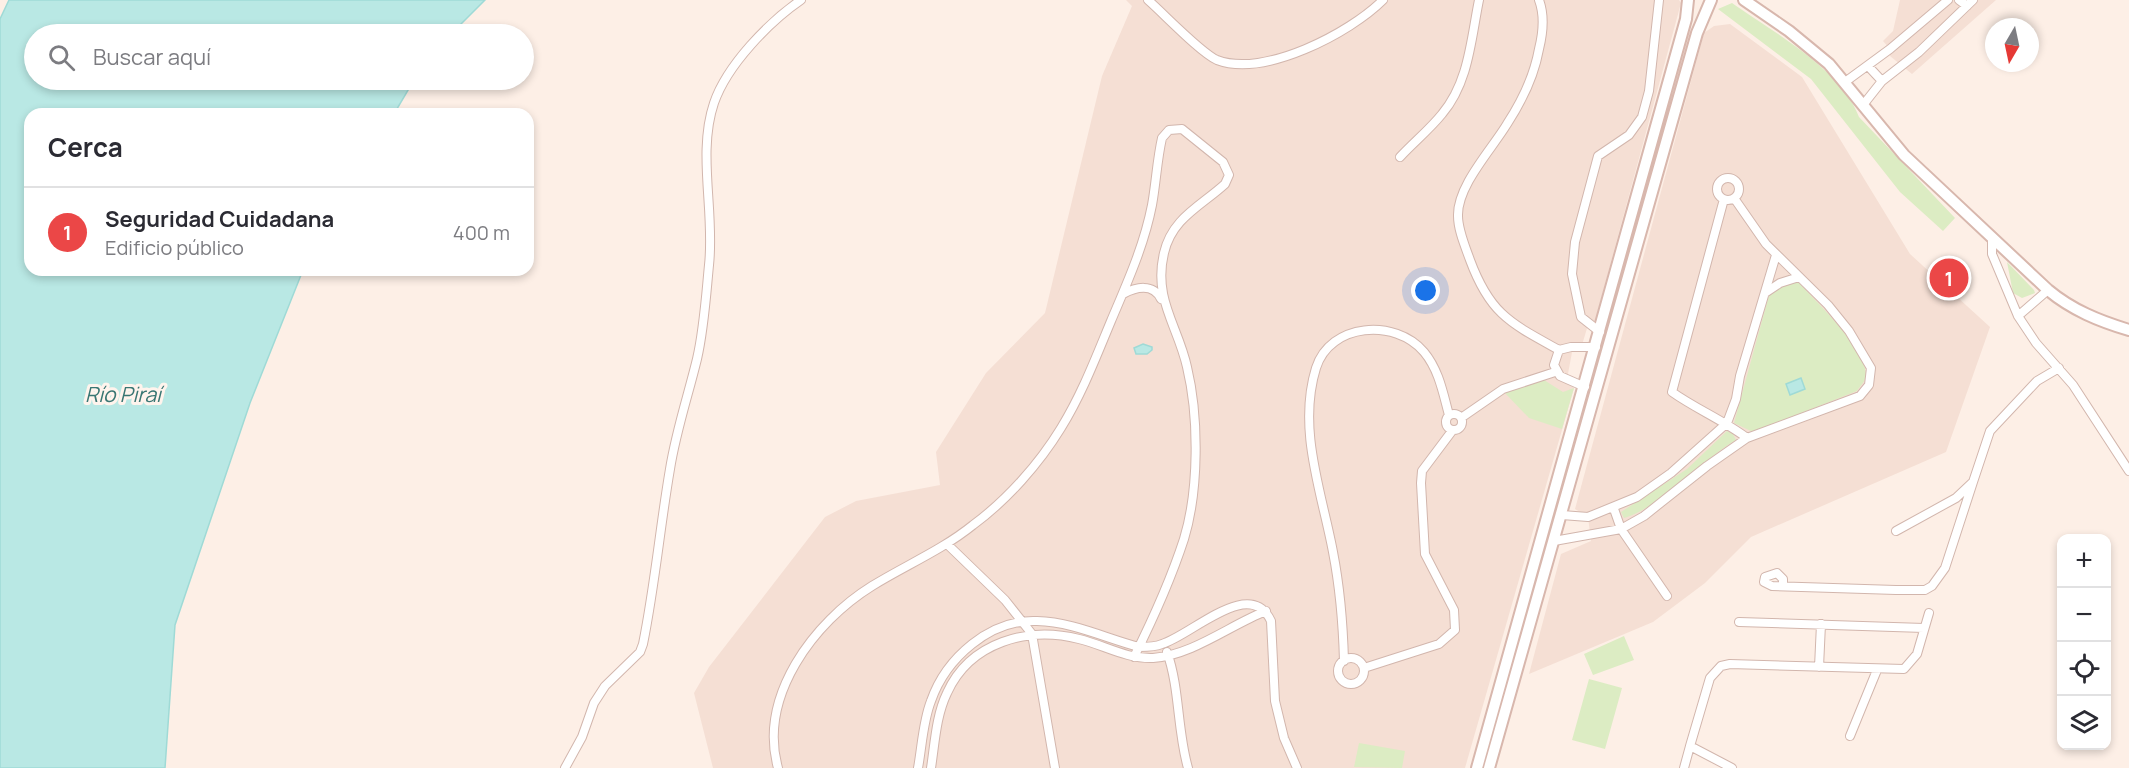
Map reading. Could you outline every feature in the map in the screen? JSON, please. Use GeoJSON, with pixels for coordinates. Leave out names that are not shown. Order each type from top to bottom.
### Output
{"type":"FeatureCollection","features":[{"type":"Feature","properties":{"kind":"main road"},"geometry":{"type":"LineString","coordinates":[[1489,768],[1554,541],[1556,513],[1585,387],[1686,19],[1688,0]]}},
{"type":"Feature","properties":{"kind":"main road"},"geometry":{"type":"LineString","coordinates":[[1477,768],[1556,513],[1697,33],[1711,0]]}},
{"type":"Feature","properties":{"kind":"main road"},"geometry":{"type":"LineString","coordinates":[[1744,0],[1789,31],[1829,64],[1904,155],[2048,290],[2072,308],[2103,322],[2129,330]]}},
{"type":"Feature","properties":{"kind":"street"},"geometry":{"type":"LineString","coordinates":[[565,768],[582,737],[599,695],[640,652],[643,644],[657,573],[671,460],[679,420],[698,358],[710,257],[711,213],[708,163],[714,105],[721,86],[777,17],[801,0]]}},
{"type":"Feature","properties":{"kind":"street"},"geometry":{"type":"LineString","coordinates":[[1148,0],[1214,59],[1235,65],[1254,65],[1312,44],[1363,19],[1383,0]]}},
{"type":"Feature","properties":{"kind":"street"},"geometry":{"type":"LineString","coordinates":[[1400,157],[1443,112],[1457,90],[1472,44],[1479,0]]}},
{"type":"Feature","properties":{"kind":"street"},"geometry":{"type":"LineString","coordinates":[[1539,0],[1543,27],[1532,79],[1506,127],[1464,191],[1458,215],[1468,255],[1488,301],[1528,333],[1560,350],[1573,347],[1596,347]]}},
{"type":"Feature","properties":{"kind":"street"},"geometry":{"type":"LineString","coordinates":[[1600,332],[1581,317],[1572,274],[1575,242],[1598,156],[1629,135],[1642,117],[1649,91],[1659,0]]}},
{"type":"Feature","properties":{"kind":"street"},"geometry":{"type":"LineString","coordinates":[[1845,82],[1868,66],[1948,0]]}},
{"type":"Feature","properties":{"kind":"street"},"geometry":{"type":"LineString","coordinates":[[1959,0],[1967,6]]}},
{"type":"Feature","properties":{"kind":"street"},"geometry":{"type":"LineString","coordinates":[[1863,105],[1882,81],[1919,52],[1973,0]]}},
{"type":"Feature","properties":{"kind":"street"},"geometry":{"type":"LineString","coordinates":[[1868,66],[1882,81]]}},
{"type":"Feature","properties":{"kind":"street"},"geometry":{"type":"LineString","coordinates":[[778,768],[775,737],[776,715],[782,694],[798,661],[820,630],[872,586],[947,544],[999,504],[1029,472],[1061,428],[1089,373],[1135,266],[1152,206],[1162,138],[1169,130],[1182,129],[1223,162],[1229,175],[1226,183],[1180,220],[1167,242],[1162,267],[1162,300]]}},
{"type":"Feature","properties":{"kind":"street"},"geometry":{"type":"LineString","coordinates":[[1727,178],[1735,180],[1739,186],[1734,198],[1724,199],[1719,195],[1717,188],[1721,181],[1727,178]]}},
{"type":"Feature","properties":{"kind":"street"},"geometry":{"type":"LineString","coordinates":[[1554,541],[1621,529],[1644,516],[1707,466],[1747,438],[1860,396],[1869,385],[1871,368],[1849,331],[1828,305],[1776,255],[1734,198]]}},
{"type":"Feature","properties":{"kind":"street"},"geometry":{"type":"LineString","coordinates":[[1724,199],[1672,392],[1690,405],[1727,423],[1747,438]]}},
{"type":"Feature","properties":{"kind":"street"},"geometry":{"type":"LineString","coordinates":[[1992,238],[1992,254],[2018,316],[2036,343],[2073,385],[2129,471]]}},
{"type":"Feature","properties":{"kind":"street"},"geometry":{"type":"LineString","coordinates":[[1556,513],[1588,517],[1614,509],[1637,497],[1671,473],[1727,423],[1736,399],[1740,376],[1776,255]]}},
{"type":"Feature","properties":{"kind":"street"},"geometry":{"type":"LineString","coordinates":[[1765,293],[1780,283],[1798,277]]}},
{"type":"Feature","properties":{"kind":"street"},"geometry":{"type":"LineString","coordinates":[[1123,294],[1134,288],[1148,288],[1158,293],[1187,365],[1195,415],[1194,466],[1184,538],[1134,657]]}},
{"type":"Feature","properties":{"kind":"street"},"geometry":{"type":"LineString","coordinates":[[2018,316],[2048,290]]}},
{"type":"Feature","properties":{"kind":"street"},"geometry":{"type":"LineString","coordinates":[[1364,668],[1361,680],[1349,683],[1342,679],[1339,672],[1344,661],[1341,597],[1310,429],[1312,387],[1320,357],[1336,339],[1361,331],[1373,329],[1401,336],[1423,351],[1432,364],[1449,415],[1445,424],[1452,431]]}},
{"type":"Feature","properties":{"kind":"street"},"geometry":{"type":"LineString","coordinates":[[1555,372],[1554,365],[1560,350]]}},
{"type":"Feature","properties":{"kind":"street"},"geometry":{"type":"LineString","coordinates":[[1783,586],[1925,590],[1932,586],[1945,568],[1990,431],[2037,381],[2059,368]]}},
{"type":"Feature","properties":{"kind":"street"},"geometry":{"type":"LineString","coordinates":[[1461,418],[1497,392],[1555,372],[1585,387]]}},
{"type":"Feature","properties":{"kind":"street"},"geometry":{"type":"LineString","coordinates":[[1449,415],[1456,414],[1461,418]]}},
{"type":"Feature","properties":{"kind":"street"},"geometry":{"type":"LineString","coordinates":[[1364,668],[1439,644],[1455,630],[1454,610],[1425,554],[1421,483],[1426,464],[1452,431],[1461,427],[1461,418]]}},
{"type":"Feature","properties":{"kind":"street"},"geometry":{"type":"LineString","coordinates":[[1896,531],[1956,498],[1972,482]]}},
{"type":"Feature","properties":{"kind":"street"},"geometry":{"type":"LineString","coordinates":[[1614,509],[1621,529],[1667,596]]}},
{"type":"Feature","properties":{"kind":"street"},"geometry":{"type":"LineString","coordinates":[[947,544],[1023,621],[1032,634],[1055,768]]}},
{"type":"Feature","properties":{"kind":"street"},"geometry":{"type":"LineString","coordinates":[[918,768],[928,709],[942,678],[965,650],[980,638],[999,628],[1023,621],[1074,626],[1139,647],[1164,644],[1242,604],[1258,604],[1266,611],[1273,631],[1275,701],[1284,738],[1298,768]]}},
{"type":"Feature","properties":{"kind":"street"},"geometry":{"type":"LineString","coordinates":[[932,768],[940,712],[956,678],[975,658],[1006,639],[1032,634],[1079,639],[1134,657],[1168,655],[1266,611]]}},
{"type":"Feature","properties":{"kind":"street"},"geometry":{"type":"LineString","coordinates":[[1684,768],[1710,678],[1721,666],[1730,664],[1904,669],[1912,663],[1917,654],[1929,613]]}},
{"type":"Feature","properties":{"kind":"street"},"geometry":{"type":"LineString","coordinates":[[1739,622],[1924,628]]}},
{"type":"Feature","properties":{"kind":"street"},"geometry":{"type":"LineString","coordinates":[[1819,667],[1821,624]]}},
{"type":"Feature","properties":{"kind":"street"},"geometry":{"type":"LineString","coordinates":[[1164,644],[1175,680],[1177,715],[1188,768]]}},
{"type":"Feature","properties":{"kind":"street"},"geometry":{"type":"LineString","coordinates":[[1344,661],[1356,659],[1364,668]]}},
{"type":"Feature","properties":{"kind":"street"},"geometry":{"type":"LineString","coordinates":[[1850,736],[1876,669]]}},
{"type":"Feature","properties":{"kind":"street"},"geometry":{"type":"LineString","coordinates":[[1690,746],[1732,768]]}},
{"type":"Feature","properties":{"kind":"shaded area"},"geometry":{"type":"Polygon","coordinates":[[[1126,0],[1679,0],[1681,3],[1595,321],[1588,325],[1582,345],[1573,347],[1567,379],[1574,388],[1465,768],[713,768],[694,693],[709,667],[825,517],[856,501],[940,485],[936,452],[986,373],[1045,313],[1102,76],[1132,6],[1126,0]]]}},
{"type":"Feature","properties":{"kind":"shaded area"},"geometry":{"type":"Polygon","coordinates":[[[1900,0],[1996,0],[1912,74],[1890,56],[1890,49],[1883,41],[1893,31],[1900,0]]]}},
{"type":"Feature","properties":{"kind":"shaded area"},"geometry":{"type":"Polygon","coordinates":[[[1730,24],[1802,77],[1910,254],[1990,327],[1946,452],[1751,537],[1705,583],[1653,622],[1529,674],[1561,554],[1591,541],[1588,517],[1575,509],[1704,33],[1714,26],[1730,24]]]}},
{"type":"Feature","properties":{"kind":"green space"},"geometry":{"type":"Polygon","coordinates":[[[1732,3],[1804,53],[1837,83],[1859,117],[1955,218],[1943,231],[1900,192],[1811,79],[1718,9],[1732,3]]]}},
{"type":"Feature","properties":{"kind":"green space"},"geometry":{"type":"Polygon","coordinates":[[[2007,262],[2035,293],[2022,298],[2013,293],[2007,262]]]}},
{"type":"Feature","properties":{"kind":"green space"},"geometry":{"type":"Polygon","coordinates":[[[1792,281],[1798,282],[1849,339],[1864,365],[1866,377],[1857,391],[1753,432],[1734,423],[1769,295],[1792,281]]]}},
{"type":"Feature","properties":{"kind":"green space"},"geometry":{"type":"Polygon","coordinates":[[[1544,380],[1563,392],[1574,388],[1562,429],[1529,418],[1504,392],[1544,380]]]}},
{"type":"Feature","properties":{"kind":"green space"},"geometry":{"type":"Polygon","coordinates":[[[1727,431],[1733,434],[1736,440],[1651,505],[1624,518],[1621,512],[1687,469],[1727,431]]]}},
{"type":"Feature","properties":{"kind":"green space"},"geometry":{"type":"Polygon","coordinates":[[[1624,636],[1634,660],[1593,675],[1584,654],[1624,636]]]}},
{"type":"Feature","properties":{"kind":"green space"},"geometry":{"type":"Polygon","coordinates":[[[1589,679],[1622,688],[1605,749],[1572,740],[1589,679]]]}},
{"type":"Feature","properties":{"kind":"green space"},"geometry":{"type":"Polygon","coordinates":[[[1359,743],[1405,751],[1402,768],[1354,767],[1359,743]]]}},
{"type":"Feature","properties":{"kind":"water","name":"Río Piraí"},"geometry":{"type":"Polygon","coordinates":[[[9,0],[485,0],[461,24],[24,24],[24,90],[408,90],[398,108],[24,108],[24,276],[301,276],[250,403],[175,625],[165,768],[0,768],[0,19],[9,0]]]}},
{"type":"Feature","properties":{"kind":"water"},"geometry":{"type":"Polygon","coordinates":[[[1143,344],[1152,347],[1152,350],[1147,354],[1136,354],[1134,348],[1143,344]]]}},
{"type":"Feature","properties":{"kind":"water"},"geometry":{"type":"Polygon","coordinates":[[[1801,378],[1805,389],[1790,395],[1786,384],[1801,378]]]}},
{"type":"Feature","properties":{"kind":"place","name":"Seguridad Cuidadana"},"geometry":{"type":"Point","coordinates":[1949,278]}}]}
